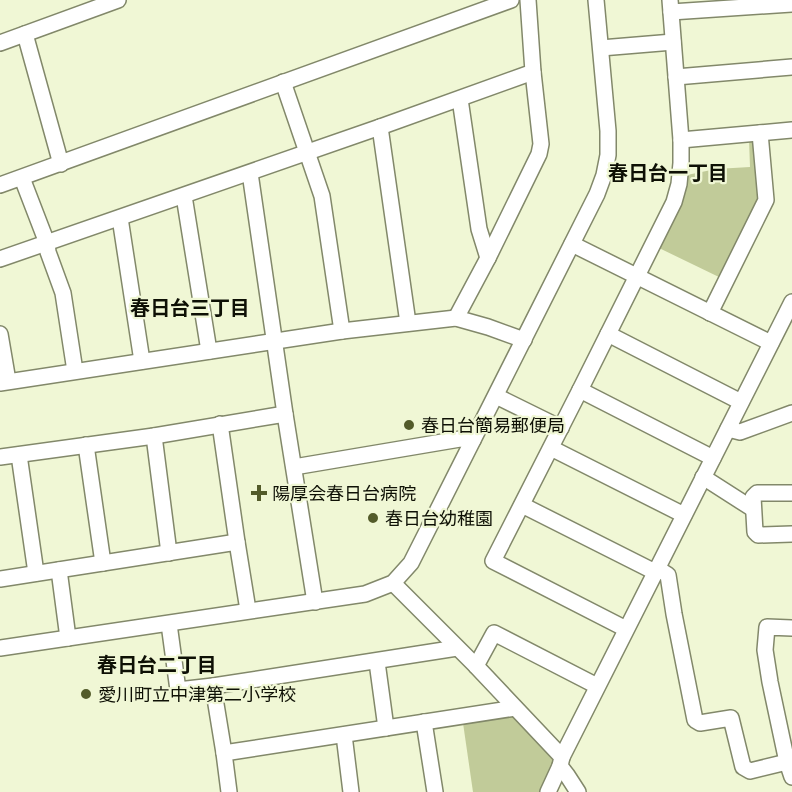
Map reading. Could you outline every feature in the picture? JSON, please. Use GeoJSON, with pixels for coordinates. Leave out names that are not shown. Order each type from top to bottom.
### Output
{"type":"FeatureCollection","features":[{"type":"Feature","properties":{"kind":"street"},"geometry":{"type":"LineString","coordinates":[[0,43],[118,0]]}},
{"type":"Feature","properties":{"kind":"street"},"geometry":{"type":"LineString","coordinates":[[0,185],[511,0]]}},
{"type":"Feature","properties":{"kind":"street"},"geometry":{"type":"LineString","coordinates":[[456,318],[539,154],[541,144],[528,0]]}},
{"type":"Feature","properties":{"kind":"street"},"geometry":{"type":"LineString","coordinates":[[0,648],[365,594],[393,583],[411,563],[597,194],[604,175],[608,155],[608,131],[596,0]]}},
{"type":"Feature","properties":{"kind":"street"},"geometry":{"type":"LineString","coordinates":[[626,629],[493,561],[637,276],[680,184],[681,140],[670,6],[792,4]]}},
{"type":"Feature","properties":{"kind":"street"},"geometry":{"type":"LineString","coordinates":[[25,34],[61,164]]}},
{"type":"Feature","properties":{"kind":"street"},"geometry":{"type":"LineString","coordinates":[[601,48],[673,42]]}},
{"type":"Feature","properties":{"kind":"street"},"geometry":{"type":"LineString","coordinates":[[676,76],[792,67]]}},
{"type":"Feature","properties":{"kind":"street"},"geometry":{"type":"LineString","coordinates":[[0,259],[533,72]]}},
{"type":"Feature","properties":{"kind":"street"},"geometry":{"type":"LineString","coordinates":[[283,82],[322,196],[342,331]]}},
{"type":"Feature","properties":{"kind":"street"},"geometry":{"type":"LineString","coordinates":[[460,99],[479,229],[488,258]]}},
{"type":"Feature","properties":{"kind":"street"},"geometry":{"type":"LineString","coordinates":[[380,127],[408,322]]}},
{"type":"Feature","properties":{"kind":"street"},"geometry":{"type":"LineString","coordinates":[[681,140],[792,130]]}},
{"type":"Feature","properties":{"kind":"street"},"geometry":{"type":"LineString","coordinates":[[710,313],[766,200],[760,133]]}},
{"type":"Feature","properties":{"kind":"street"},"geometry":{"type":"LineString","coordinates":[[250,173],[315,602]]}},
{"type":"Feature","properties":{"kind":"street"},"geometry":{"type":"LineString","coordinates":[[22,178],[63,293],[75,370]]}},
{"type":"Feature","properties":{"kind":"street"},"geometry":{"type":"LineString","coordinates":[[184,196],[208,351]]}},
{"type":"Feature","properties":{"kind":"street"},"geometry":{"type":"LineString","coordinates":[[120,218],[142,361]]}},
{"type":"Feature","properties":{"kind":"street"},"geometry":{"type":"LineString","coordinates":[[572,244],[771,343]]}},
{"type":"Feature","properties":{"kind":"street"},"geometry":{"type":"LineString","coordinates":[[548,792],[597,686],[792,302]]}},
{"type":"Feature","properties":{"kind":"street"},"geometry":{"type":"LineString","coordinates":[[0,334],[4,382],[342,331],[456,318],[524,340]]}},
{"type":"Feature","properties":{"kind":"street"},"geometry":{"type":"LineString","coordinates":[[608,334],[741,402]]}},
{"type":"Feature","properties":{"kind":"street"},"geometry":{"type":"LineString","coordinates":[[580,390],[713,458]]}},
{"type":"Feature","properties":{"kind":"street"},"geometry":{"type":"LineString","coordinates":[[496,396],[561,428]]}},
{"type":"Feature","properties":{"kind":"street"},"geometry":{"type":"LineString","coordinates":[[728,429],[740,432],[792,413]]}},
{"type":"Feature","properties":{"kind":"street"},"geometry":{"type":"LineString","coordinates":[[0,457],[154,436],[285,414]]}},
{"type":"Feature","properties":{"kind":"street"},"geometry":{"type":"LineString","coordinates":[[220,424],[248,610]]}},
{"type":"Feature","properties":{"kind":"street"},"geometry":{"type":"LineString","coordinates":[[154,436],[169,553]]}},
{"type":"Feature","properties":{"kind":"street"},"geometry":{"type":"LineString","coordinates":[[294,467],[460,440],[473,440]]}},
{"type":"Feature","properties":{"kind":"street"},"geometry":{"type":"LineString","coordinates":[[86,445],[103,563]]}},
{"type":"Feature","properties":{"kind":"street"},"geometry":{"type":"LineString","coordinates":[[551,448],[684,515]]}},
{"type":"Feature","properties":{"kind":"street"},"geometry":{"type":"LineString","coordinates":[[19,455],[36,573]]}},
{"type":"Feature","properties":{"kind":"street"},"geometry":{"type":"LineString","coordinates":[[703,477],[753,509]]}},
{"type":"Feature","properties":{"kind":"street"},"geometry":{"type":"LineString","coordinates":[[792,493],[757,493],[753,497],[755,532],[758,535],[792,534]]}},
{"type":"Feature","properties":{"kind":"street"},"geometry":{"type":"LineString","coordinates":[[522,505],[668,574],[674,614],[690,679],[695,720],[700,723],[731,718],[743,767],[750,771],[790,770],[774,681],[765,650],[765,622],[792,628]]}},
{"type":"Feature","properties":{"kind":"street"},"geometry":{"type":"LineString","coordinates":[[0,579],[237,542]]}},
{"type":"Feature","properties":{"kind":"street"},"geometry":{"type":"LineString","coordinates":[[59,570],[69,638]]}},
{"type":"Feature","properties":{"kind":"street"},"geometry":{"type":"LineString","coordinates":[[393,583],[516,708],[561,761],[578,792]]}},
{"type":"Feature","properties":{"kind":"street"},"geometry":{"type":"LineString","coordinates":[[169,624],[178,690],[457,648]]}},
{"type":"Feature","properties":{"kind":"street"},"geometry":{"type":"LineString","coordinates":[[476,666],[494,633],[597,686]]}},
{"type":"Feature","properties":{"kind":"street"},"geometry":{"type":"LineString","coordinates":[[376,662],[386,728]]}},
{"type":"Feature","properties":{"kind":"street"},"geometry":{"type":"LineString","coordinates":[[213,686],[229,792]]}},
{"type":"Feature","properties":{"kind":"street"},"geometry":{"type":"LineString","coordinates":[[224,753],[516,708]]}},
{"type":"Feature","properties":{"kind":"street"},"geometry":{"type":"LineString","coordinates":[[424,723],[435,792]]}},
{"type":"Feature","properties":{"kind":"street"},"geometry":{"type":"LineString","coordinates":[[344,735],[351,792]]}},
{"type":"Feature","properties":{"kind":"green space"},"geometry":{"type":"Polygon","coordinates":[[[756,138],[760,201],[721,278],[659,248],[680,206],[687,175],[716,169],[750,167],[749,139],[756,138]]]}},
{"type":"Feature","properties":{"kind":"green space"},"geometry":{"type":"Polygon","coordinates":[[[512,713],[558,761],[543,792],[473,792],[463,723],[512,713]]]}},
{"type":"Feature","properties":{"kind":"place","name":"春日台簡易郵便局"},"geometry":{"type":"Point","coordinates":[409,425]}},
{"type":"Feature","properties":{"kind":"place","name":"陽厚会春日台病院"},"geometry":{"type":"Point","coordinates":[259,493]}},
{"type":"Feature","properties":{"kind":"place","name":"春日台幼稚園"},"geometry":{"type":"Point","coordinates":[373,518]}},
{"type":"Feature","properties":{"kind":"place","name":"愛川町立中津第二小学校"},"geometry":{"type":"Point","coordinates":[86,694]}},
{"type":"Feature","properties":{"kind":"district","name":"春日台一丁目"},"geometry":{"type":"Point","coordinates":[668,172]}},
{"type":"Feature","properties":{"kind":"district","name":"春日台三丁目"},"geometry":{"type":"Point","coordinates":[190,307]}},
{"type":"Feature","properties":{"kind":"district","name":"春日台二丁目"},"geometry":{"type":"Point","coordinates":[157,664]}}]}
